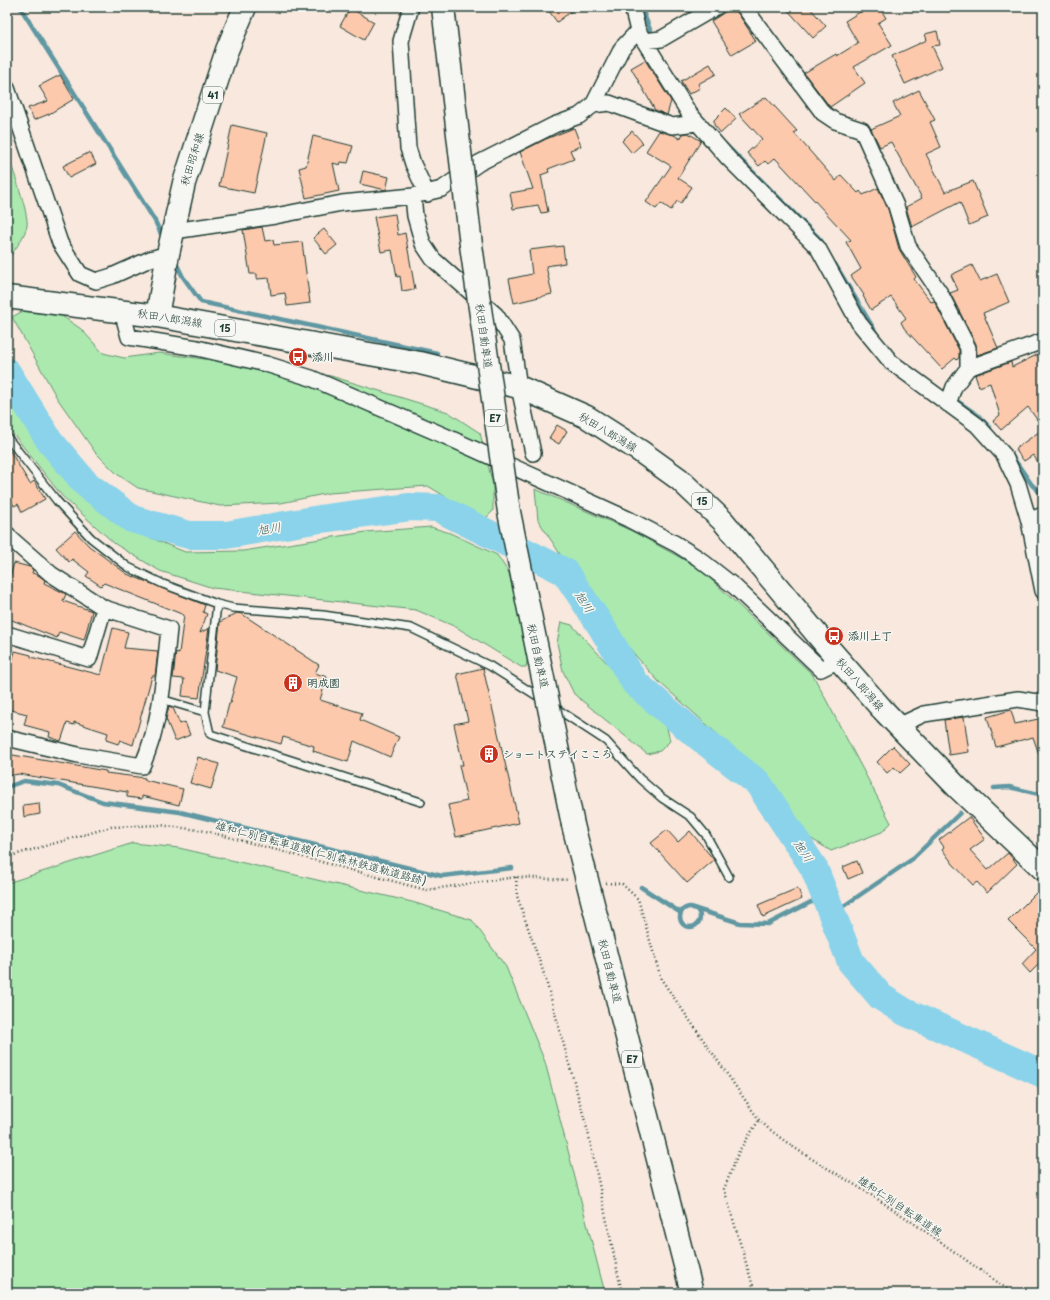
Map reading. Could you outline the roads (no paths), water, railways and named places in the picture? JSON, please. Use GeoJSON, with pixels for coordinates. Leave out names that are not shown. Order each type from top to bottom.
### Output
{"type":"FeatureCollection","features":[{"type":"Feature","properties":{"kind":"main road","name":"秋田昭和線"},"geometry":{"type":"LineString","coordinates":[[157,316],[168,254],[184,183],[227,50],[245,7]]}},
{"type":"Feature","properties":{"kind":"main road","name":"秋田自動車道"},"geometry":{"type":"LineString","coordinates":[[443,7],[471,245],[509,512],[573,825],[692,1293]]}},
{"type":"Feature","properties":{"kind":"main road","name":"秋田八郎潟線"},"geometry":{"type":"LineString","coordinates":[[7,297],[74,304],[157,316],[420,363],[519,387],[587,417],[640,451],[679,479],[723,521],[839,660],[898,726],[999,828],[1043,869]]}},
{"type":"Feature","properties":{"kind":"street"},"geometry":{"type":"LineString","coordinates":[[411,7],[401,41],[408,148],[420,195],[415,216],[423,244],[433,259],[496,315],[512,340],[519,387],[533,453]]}},
{"type":"Feature","properties":{"kind":"street"},"geometry":{"type":"LineString","coordinates":[[632,7],[647,38],[696,123],[728,158],[818,248],[859,323],[891,362],[950,398],[1004,455],[1018,484],[1029,521],[1043,591]]}},
{"type":"Feature","properties":{"kind":"street"},"geometry":{"type":"LineString","coordinates":[[174,231],[275,216],[342,203],[420,195],[442,189],[479,163],[554,125],[579,116],[594,105],[622,48],[716,7]]}},
{"type":"Feature","properties":{"kind":"street"},"geometry":{"type":"LineString","coordinates":[[744,7],[823,113],[835,121],[862,130],[896,206],[908,246],[940,293],[968,348],[968,368]]}},
{"type":"Feature","properties":{"kind":"street"},"geometry":{"type":"LineString","coordinates":[[7,88],[60,243],[80,274],[96,281],[112,276],[150,259],[168,254]]}},
{"type":"Feature","properties":{"kind":"street"},"geometry":{"type":"LineString","coordinates":[[594,105],[609,103],[672,126],[696,123]]}},
{"type":"Feature","properties":{"kind":"street"},"geometry":{"type":"LineString","coordinates":[[122,311],[129,337],[197,348],[243,358],[311,378],[445,436],[628,519],[676,544],[698,558],[740,592],[821,670],[839,660]]}},
{"type":"Feature","properties":{"kind":"street"},"geometry":{"type":"LineString","coordinates":[[950,398],[954,387],[968,368],[1043,341]]}},
{"type":"Feature","properties":{"kind":"street"},"geometry":{"type":"LineString","coordinates":[[1029,521],[1043,515]]}},
{"type":"Feature","properties":{"kind":"street"},"geometry":{"type":"LineString","coordinates":[[7,534],[51,574],[104,608],[168,629],[161,699],[150,748],[142,766],[78,756],[7,738]]}},
{"type":"Feature","properties":{"kind":"street"},"geometry":{"type":"LineString","coordinates":[[7,634],[89,660],[104,608]]}},
{"type":"Feature","properties":{"kind":"street"},"geometry":{"type":"LineString","coordinates":[[898,726],[924,714],[1018,699],[1043,703]]}},
{"type":"Feature","properties":{"kind":"lane"},"geometry":{"type":"LineString","coordinates":[[7,437],[56,501],[91,538],[128,567],[163,584],[217,604],[270,612],[323,615],[411,628],[490,666],[606,741],[640,779],[662,798],[691,817],[706,835],[729,877]]}},
{"type":"Feature","properties":{"kind":"lane"},"geometry":{"type":"LineString","coordinates":[[217,604],[204,712],[210,734],[421,802]]}},
{"type":"Feature","properties":{"kind":"lane"},"geometry":{"type":"LineString","coordinates":[[161,699],[204,712]]}},
{"type":"Feature","properties":{"kind":"waterway"},"geometry":{"type":"LineString","coordinates":[[20,7],[155,221],[163,238]]}},
{"type":"Feature","properties":{"kind":"waterway"},"geometry":{"type":"LineString","coordinates":[[641,7],[653,37]]}},
{"type":"Feature","properties":{"kind":"waterway"},"geometry":{"type":"LineString","coordinates":[[726,145],[820,239],[824,245]]}},
{"type":"Feature","properties":{"kind":"waterway"},"geometry":{"type":"LineString","coordinates":[[175,261],[183,277],[201,302],[437,353]]}},
{"type":"Feature","properties":{"kind":"waterway"},"geometry":{"type":"LineString","coordinates":[[835,264],[878,336]]}},
{"type":"Feature","properties":{"kind":"waterway","name":"旭川"},"geometry":{"type":"LineString","coordinates":[[7,372],[49,440],[86,484],[132,519],[189,535],[226,535],[320,519],[410,507],[438,508],[565,572],[601,626],[635,683],[689,729],[758,783],[814,868],[851,962],[881,997],[905,1012],[1043,1074]]}},
{"type":"Feature","properties":{"kind":"waterway"},"geometry":{"type":"LineString","coordinates":[[953,398],[979,416],[990,428]]}},
{"type":"Feature","properties":{"kind":"waterway"},"geometry":{"type":"LineString","coordinates":[[1010,453],[1032,485],[1043,495]]}},
{"type":"Feature","properties":{"kind":"waterway"},"geometry":{"type":"LineString","coordinates":[[7,787],[24,781],[58,785],[103,802],[180,812],[442,876],[512,868]]}},
{"type":"Feature","properties":{"kind":"waterway"},"geometry":{"type":"LineString","coordinates":[[994,788],[1009,787],[1043,795]]}},
{"type":"Feature","properties":{"kind":"waterway"},"geometry":{"type":"LineString","coordinates":[[832,914],[911,860],[960,813]]}},
{"type":"Feature","properties":{"kind":"waterway"},"geometry":{"type":"LineString","coordinates":[[641,887],[681,913]]}},
{"type":"Feature","properties":{"kind":"waterway"},"geometry":{"type":"LineString","coordinates":[[693,908],[740,923],[768,924],[811,902],[828,902]]}},
{"type":"Feature","properties":{"kind":"waterway"},"geometry":{"type":"LineString","coordinates":[[690,907],[697,910],[700,917],[697,924],[690,927],[683,924],[680,917],[683,910],[690,907]]}},
{"type":"Feature","properties":{"kind":"place","name":"添川"},"geometry":{"type":"Point","coordinates":[298,357]}},
{"type":"Feature","properties":{"kind":"place","name":"添川上丁"},"geometry":{"type":"Point","coordinates":[834,636]}},
{"type":"Feature","properties":{"kind":"place","name":"明成園"},"geometry":{"type":"Point","coordinates":[293,683]}},
{"type":"Feature","properties":{"kind":"place","name":"ショートステイこころ"},"geometry":{"type":"Point","coordinates":[489,754]}}]}
